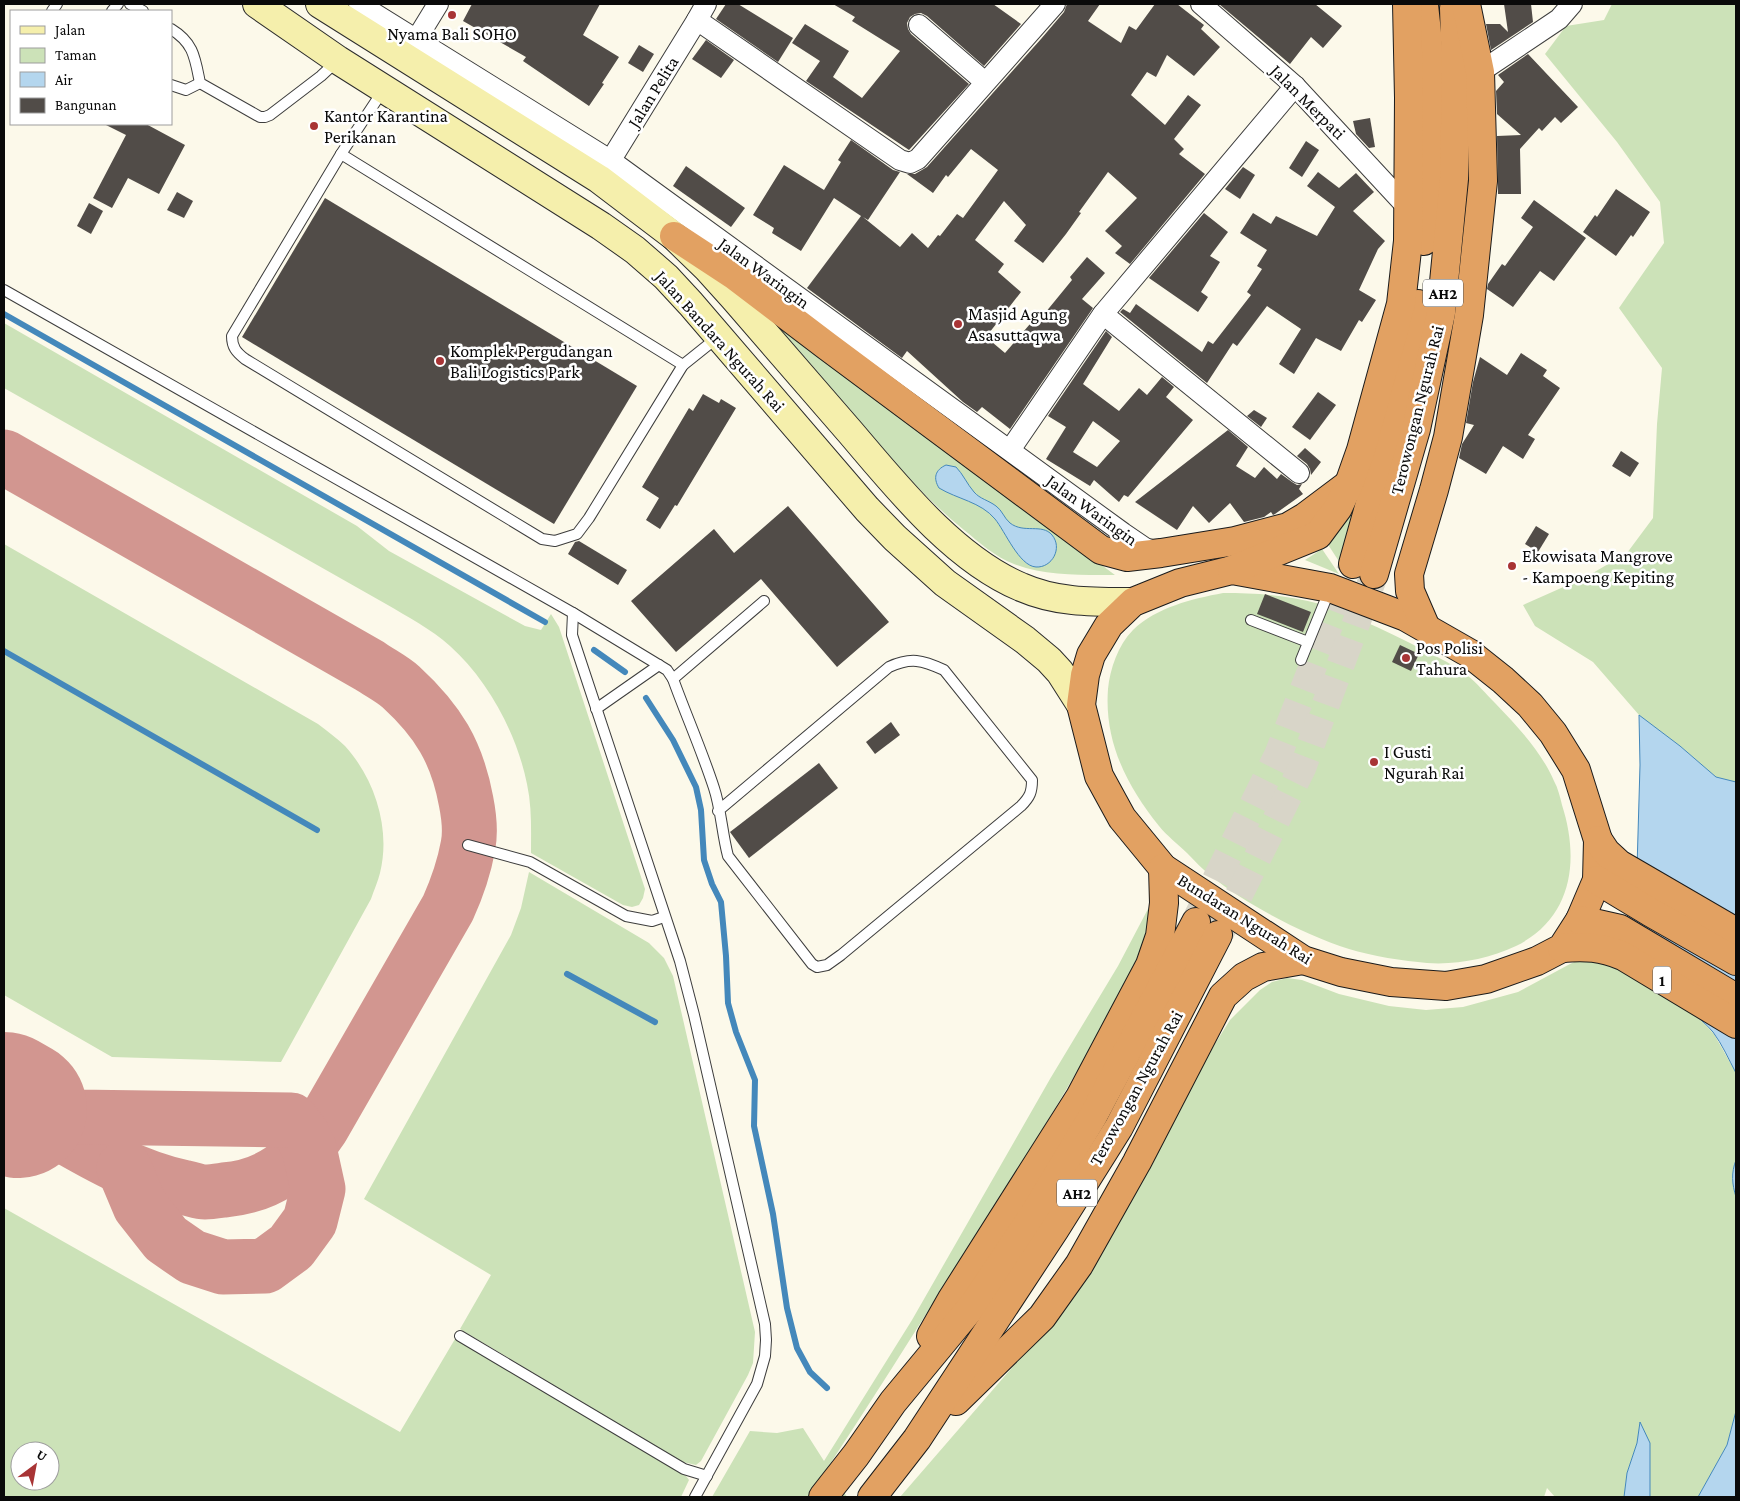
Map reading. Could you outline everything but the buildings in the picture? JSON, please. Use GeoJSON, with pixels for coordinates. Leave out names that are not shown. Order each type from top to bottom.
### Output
{"type":"FeatureCollection","features":[{"type":"Feature","properties":{"kind":"highway"},"geometry":{"type":"LineString","coordinates":[[1232,570],[1318,535],[1338,508],[1361,450],[1400,304],[1408,241],[1410,98],[1407,4]]}},
{"type":"Feature","properties":{"kind":"highway","name":"Terowongan Ngurah Rai"},"geometry":{"type":"LineString","coordinates":[[1424,4],[1430,85],[1430,182],[1418,307],[1364,569],[1416,429],[1441,313],[1454,179],[1456,72],[1454,4]]}},
{"type":"Feature","properties":{"kind":"highway"},"geometry":{"type":"LineString","coordinates":[[1426,628],[1410,591],[1408,574],[1448,437],[1469,314],[1483,181],[1480,72],[1466,4]]}},
{"type":"Feature","properties":{"kind":"highway"},"geometry":{"type":"LineString","coordinates":[[674,236],[741,268],[826,346],[1101,550],[1128,557],[1161,553],[1235,541],[1288,527],[1349,484]]}},
{"type":"Feature","properties":{"kind":"highway","name":"Bundaran Ngurah Rai"},"geometry":{"type":"LineString","coordinates":[[1232,570],[1330,588],[1406,617],[1469,653],[1504,680],[1530,705],[1553,733],[1576,770],[1598,840],[1597,880],[1588,921],[1573,947],[1495,976],[1446,986],[1391,982],[1340,972],[1303,960],[1163,868],[1122,818],[1099,776],[1081,705],[1085,675],[1091,654],[1109,625],[1133,602],[1180,582],[1232,570]]}},
{"type":"Feature","properties":{"kind":"highway"},"geometry":{"type":"LineString","coordinates":[[1598,840],[1614,860],[1623,881],[1736,961]]}},
{"type":"Feature","properties":{"kind":"highway"},"geometry":{"type":"LineString","coordinates":[[893,1402],[952,1299],[1080,1097],[1150,965],[1160,936],[1164,903],[1163,868]]}},
{"type":"Feature","properties":{"kind":"highway"},"geometry":{"type":"LineString","coordinates":[[1597,880],[1623,881],[1736,932]]}},
{"type":"Feature","properties":{"kind":"highway","name":"1"},"geometry":{"type":"LineString","coordinates":[[1588,921],[1620,929],[1736,998]]}},
{"type":"Feature","properties":{"kind":"highway","name":"Terowongan Ngurah Rai"},"geometry":{"type":"LineString","coordinates":[[893,1402],[974,1304],[1034,1214],[1207,929],[1119,1127],[1055,1229],[917,1439]]}},
{"type":"Feature","properties":{"kind":"highway","name":"1"},"geometry":{"type":"LineString","coordinates":[[1573,947],[1607,949],[1623,956],[1736,1024]]}},
{"type":"Feature","properties":{"kind":"highway"},"geometry":{"type":"LineString","coordinates":[[917,1439],[1042,1317],[1080,1265],[1137,1162],[1224,996],[1244,977],[1263,967],[1303,960]]}},
{"type":"Feature","properties":{"kind":"highway","name":"AH2"},"geometry":{"type":"LineString","coordinates":[[823,1497],[856,1455],[893,1402]]}},
{"type":"Feature","properties":{"kind":"highway","name":"AH2"},"geometry":{"type":"LineString","coordinates":[[872,1497],[917,1439]]}},
{"type":"Feature","properties":{"kind":"main road","name":"Jalan Bandara Ngurah Rai"},"geometry":{"type":"LineString","coordinates":[[257,4],[297,15],[338,60],[564,202],[635,250],[666,277],[895,538],[944,583],[1025,640],[1049,660],[1060,672],[1081,705]]}},
{"type":"Feature","properties":{"kind":"main road","name":"Jalan Bandara Ngurah Rai"},"geometry":{"type":"LineString","coordinates":[[320,4],[604,170],[674,236],[729,292],[905,496],[948,537],[987,570],[1021,587],[1054,599],[1082,602],[1133,602]]}},
{"type":"Feature","properties":{"kind":"street","name":"Jalan Waringin"},"geometry":{"type":"LineString","coordinates":[[359,4],[416,40],[604,170],[741,268],[1010,450],[1122,533],[1145,548],[1161,553]]}},
{"type":"Feature","properties":{"kind":"street"},"geometry":{"type":"LineString","coordinates":[[416,40],[438,4]]}},
{"type":"Feature","properties":{"kind":"street","name":"Jalan Merpati"},"geometry":{"type":"LineString","coordinates":[[1201,4],[1295,86],[1408,208]]}},
{"type":"Feature","properties":{"kind":"street"},"geometry":{"type":"LineString","coordinates":[[1480,72],[1559,19],[1572,4]]}},
{"type":"Feature","properties":{"kind":"street"},"geometry":{"type":"LineString","coordinates":[[702,12],[905,162],[910,163],[918,159],[985,82],[1044,8]]}},
{"type":"Feature","properties":{"kind":"street","name":"Jalan Pelita"},"geometry":{"type":"LineString","coordinates":[[604,170],[702,12]]}},
{"type":"Feature","properties":{"kind":"street"},"geometry":{"type":"LineString","coordinates":[[919,24],[985,82]]}},
{"type":"Feature","properties":{"kind":"street"},"geometry":{"type":"LineString","coordinates":[[1010,450],[1103,314],[1295,86]]}},
{"type":"Feature","properties":{"kind":"street"},"geometry":{"type":"LineString","coordinates":[[1103,314],[1299,473]]}},
{"type":"Feature","properties":{"kind":"lane"},"geometry":{"type":"LineString","coordinates":[[130,4],[141,10]]}},
{"type":"Feature","properties":{"kind":"lane"},"geometry":{"type":"LineString","coordinates":[[172,30],[188,43],[194,53],[200,83],[260,117],[265,117],[321,76],[338,60]]}},
{"type":"Feature","properties":{"kind":"lane"},"geometry":{"type":"LineString","coordinates":[[172,85],[186,90],[200,83]]}},
{"type":"Feature","properties":{"kind":"lane"},"geometry":{"type":"LineString","coordinates":[[384,89],[341,154],[232,336],[232,344],[244,359],[542,539],[555,541],[577,534],[589,518],[682,364],[718,336]]}},
{"type":"Feature","properties":{"kind":"lane"},"geometry":{"type":"LineString","coordinates":[[341,154],[682,364]]}},
{"type":"Feature","properties":{"kind":"lane"},"geometry":{"type":"LineString","coordinates":[[4,290],[573,613],[667,670],[673,679],[715,789],[718,811],[728,856],[812,964],[817,967],[827,965],[840,955],[1021,806],[1032,792],[1032,780],[944,670],[923,662],[909,660],[889,667],[718,811]]}},
{"type":"Feature","properties":{"kind":"lane"},"geometry":{"type":"LineString","coordinates":[[1301,660],[1330,588]]}},
{"type":"Feature","properties":{"kind":"lane"},"geometry":{"type":"LineString","coordinates":[[673,679],[764,601]]}},
{"type":"Feature","properties":{"kind":"lane"},"geometry":{"type":"LineString","coordinates":[[573,613],[572,635],[664,918],[680,961],[765,1324],[765,1356],[758,1384],[707,1476],[699,1496]]}},
{"type":"Feature","properties":{"kind":"lane"},"geometry":{"type":"LineString","coordinates":[[1252,620],[1308,642]]}},
{"type":"Feature","properties":{"kind":"lane"},"geometry":{"type":"LineString","coordinates":[[596,709],[659,665]]}},
{"type":"Feature","properties":{"kind":"lane"},"geometry":{"type":"LineString","coordinates":[[468,845],[530,862],[626,916],[652,921],[664,918]]}},
{"type":"Feature","properties":{"kind":"lane"},"geometry":{"type":"LineString","coordinates":[[460,1336],[684,1469],[707,1476]]}},
{"type":"Feature","properties":{"kind":"green space"},"geometry":{"type":"Polygon","coordinates":[[[1612,4],[1736,4],[1736,782],[1716,777],[1680,746],[1639,715],[1593,662],[1535,626],[1523,605],[1586,577],[1627,553],[1653,518],[1657,424],[1662,368],[1619,308],[1664,243],[1660,202],[1617,142],[1545,54],[1566,26],[1604,20],[1612,4]]]}},
{"type":"Feature","properties":{"kind":"green space"},"geometry":{"type":"Polygon","coordinates":[[[754,299],[989,481],[1115,575],[1064,574],[1038,571],[1007,561],[988,549],[938,507],[902,470],[867,432],[754,299]]]}},
{"type":"Feature","properties":{"kind":"green space"},"geometry":{"type":"Polygon","coordinates":[[[4,323],[357,526],[389,551],[525,626],[541,630],[551,614],[559,627],[645,889],[639,905],[632,907],[623,905],[531,853],[529,793],[516,746],[499,709],[488,691],[477,675],[450,646],[427,629],[386,604],[4,388],[4,323]]]}},
{"type":"Feature","properties":{"kind":"green space"},"geometry":{"type":"Polygon","coordinates":[[[1367,481],[1340,563],[1327,543],[1367,481]]]}},
{"type":"Feature","properties":{"kind":"green space"},"geometry":{"type":"Polygon","coordinates":[[[4,544],[318,724],[345,746],[365,774],[378,805],[382,822],[383,856],[379,876],[371,899],[281,1062],[112,1057],[4,995],[4,544]]]}},
{"type":"Feature","properties":{"kind":"green space"},"geometry":{"type":"Polygon","coordinates":[[[1322,549],[1339,574],[1305,560],[1322,549]]]}},
{"type":"Feature","properties":{"kind":"green space"},"geometry":{"type":"Polygon","coordinates":[[[1223,593],[1247,593],[1296,598],[1329,607],[1394,635],[1447,662],[1467,675],[1512,721],[1528,739],[1549,770],[1560,796],[1570,847],[1570,867],[1567,886],[1560,904],[1549,920],[1535,934],[1505,951],[1461,962],[1418,962],[1358,952],[1314,936],[1242,898],[1208,873],[1162,830],[1137,795],[1120,762],[1114,745],[1108,708],[1108,689],[1111,673],[1123,643],[1142,622],[1175,605],[1223,593]]]}},
{"type":"Feature","properties":{"kind":"green space"},"geometry":{"type":"Polygon","coordinates":[[[529,872],[649,943],[664,958],[673,976],[755,1332],[753,1363],[748,1375],[701,1461],[696,1465],[683,1462],[460,1329],[491,1275],[364,1199],[511,935],[521,908],[529,872]]]}},
{"type":"Feature","properties":{"kind":"green space"},"geometry":{"type":"Polygon","coordinates":[[[1149,907],[1147,928],[1141,951],[1109,1018],[1000,1199],[828,1467],[847,1497],[712,1497],[750,1431],[777,1433],[803,1428],[824,1461],[912,1320],[1050,1079],[1118,966],[1149,907]]]}},
{"type":"Feature","properties":{"kind":"green space"},"geometry":{"type":"Polygon","coordinates":[[[1600,957],[1668,997],[1700,1019],[1714,1034],[1736,1073],[1736,1160],[1733,1178],[1736,1197],[1736,1411],[1727,1445],[1698,1497],[1650,1497],[1640,1423],[1637,1443],[1627,1473],[1624,1497],[1555,1497],[1547,1488],[1544,1497],[900,1497],[1062,1310],[1203,1063],[1230,1020],[1260,990],[1272,982],[1287,978],[1302,980],[1339,994],[1389,1006],[1426,1010],[1463,1007],[1518,992],[1583,958],[1600,957]]]}},
{"type":"Feature","properties":{"kind":"green space"},"geometry":{"type":"Polygon","coordinates":[[[4,1208],[400,1432],[455,1339],[686,1476],[689,1480],[681,1497],[4,1497],[4,1208]]]}},
{"type":"Feature","properties":{"kind":"water"},"geometry":{"type":"Polygon","coordinates":[[[946,465],[956,467],[974,492],[998,508],[1010,523],[1021,528],[1048,531],[1055,540],[1056,546],[1056,551],[1051,561],[1042,566],[1030,565],[1018,555],[999,524],[989,513],[939,488],[936,475],[939,469],[946,465]]]}},
{"type":"Feature","properties":{"kind":"water"},"geometry":{"type":"Polygon","coordinates":[[[1639,715],[1680,746],[1716,777],[1736,782],[1736,1073],[1713,1032],[1702,1021],[1675,1000],[1600,957],[1636,903],[1640,765],[1639,715]]]}},
{"type":"Feature","properties":{"kind":"water"},"geometry":{"type":"Polygon","coordinates":[[[1736,1160],[1736,1197],[1733,1169],[1736,1160]]]}},
{"type":"Feature","properties":{"kind":"water"},"geometry":{"type":"Polygon","coordinates":[[[1736,1411],[1736,1497],[1698,1497],[1727,1445],[1736,1411]]]}},
{"type":"Feature","properties":{"kind":"water"},"geometry":{"type":"Polygon","coordinates":[[[1640,1422],[1650,1443],[1650,1497],[1624,1497],[1627,1473],[1637,1443],[1640,1422]]]}},
{"type":"Feature","properties":{"kind":"waterway"},"geometry":{"type":"LineString","coordinates":[[4,314],[545,622]]}},
{"type":"Feature","properties":{"kind":"waterway"},"geometry":{"type":"LineString","coordinates":[[594,650],[625,672]]}},
{"type":"Feature","properties":{"kind":"waterway"},"geometry":{"type":"LineString","coordinates":[[4,651],[317,830]]}},
{"type":"Feature","properties":{"kind":"waterway"},"geometry":{"type":"LineString","coordinates":[[646,698],[673,740],[696,787],[701,810],[704,860],[712,884],[721,902],[728,1003],[736,1032],[755,1080],[754,1126],[773,1214],[787,1308],[797,1348],[810,1372],[827,1388]]}},
{"type":"Feature","properties":{"kind":"waterway"},"geometry":{"type":"LineString","coordinates":[[567,974],[655,1022]]}},
{"type":"Feature","properties":{"kind":"taxiway"},"geometry":{"type":"LineString","coordinates":[[4,457],[370,666],[397,684],[426,712],[451,752],[462,783],[468,812],[469,829],[469,840],[464,862],[448,908],[322,1127],[302,1152],[280,1171],[255,1184],[240,1188],[210,1192],[198,1191],[141,1175],[120,1166],[18,1109]]}},
{"type":"Feature","properties":{"kind":"taxiway"},"geometry":{"type":"LineString","coordinates":[[38,1112],[76,1117],[291,1120],[309,1148],[318,1189],[310,1221],[291,1247],[265,1266],[223,1267],[192,1257],[166,1239],[140,1206],[124,1168]]}},
{"type":"Feature","properties":{"kind":"runway"},"geometry":{"type":"LineString","coordinates":[[4,1101],[18,1109]]}},
{"type":"Feature","properties":{"kind":"tunnel"},"geometry":{"type":"LineString","coordinates":[[1197,918],[1278,755],[1353,564]]}},
{"type":"Feature","properties":{"kind":"tunnel"},"geometry":{"type":"LineString","coordinates":[[1220,933],[1302,768],[1373,578]]}},
{"type":"Feature","properties":{"kind":"place","name":"Nyama Bali SOHO"},"geometry":{"type":"Point","coordinates":[452,15]}},
{"type":"Feature","properties":{"kind":"place","name":"Kantor Karantina Perikanan"},"geometry":{"type":"Point","coordinates":[314,126]}},
{"type":"Feature","properties":{"kind":"place","name":"Masjid Agung Asasuttaqwa"},"geometry":{"type":"Point","coordinates":[958,324]}},
{"type":"Feature","properties":{"kind":"place","name":"Komplek Pergudangan Bali Logistics Park"},"geometry":{"type":"Point","coordinates":[440,361]}},
{"type":"Feature","properties":{"kind":"place","name":"Ekowisata Mangrove - Kampoeng Kepiting"},"geometry":{"type":"Point","coordinates":[1512,566]}},
{"type":"Feature","properties":{"kind":"place","name":"Pos Polisi Tahura"},"geometry":{"type":"Point","coordinates":[1406,658]}},
{"type":"Feature","properties":{"kind":"place","name":"I Gusti Ngurah Rai"},"geometry":{"type":"Point","coordinates":[1374,762]}}]}
